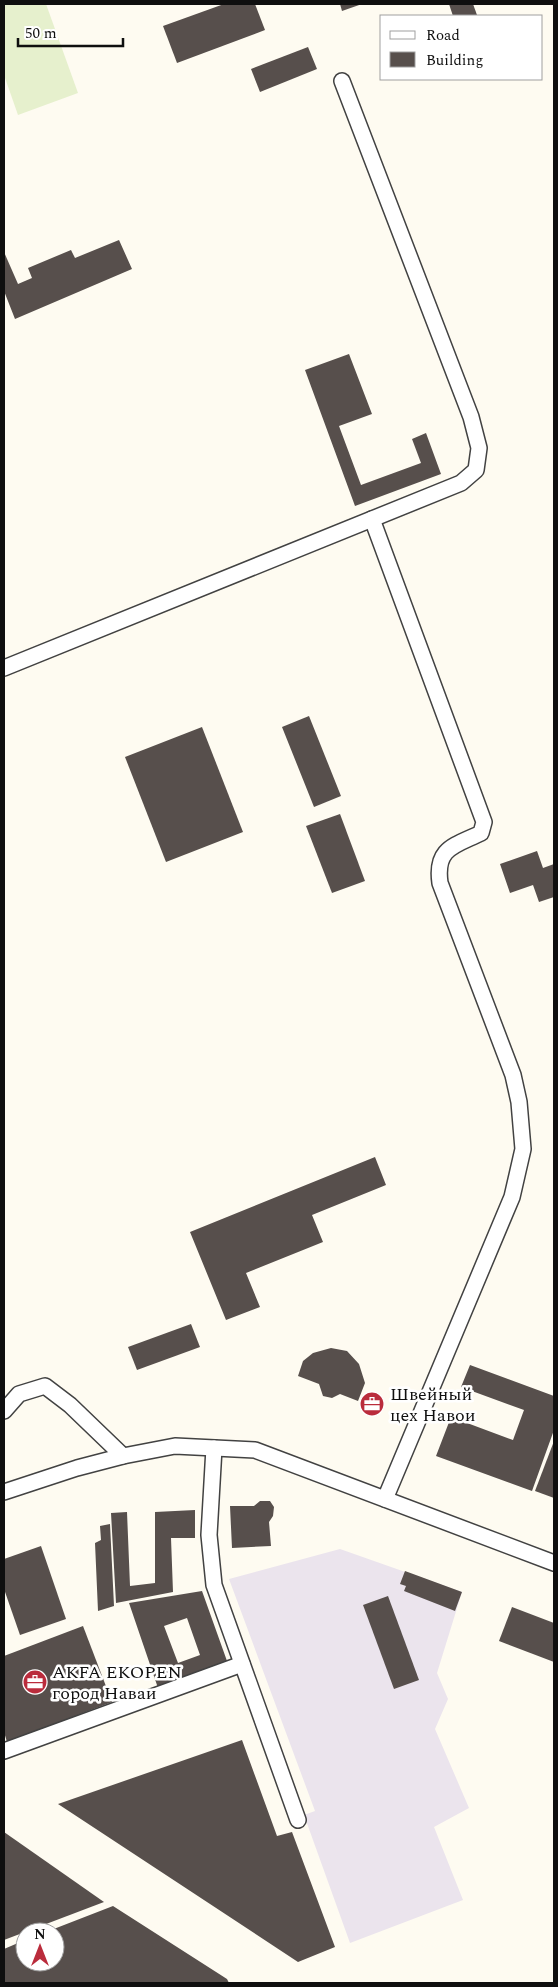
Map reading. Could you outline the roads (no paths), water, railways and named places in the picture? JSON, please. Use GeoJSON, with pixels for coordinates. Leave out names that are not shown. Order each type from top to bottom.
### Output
{"type":"FeatureCollection","features":[{"type":"Feature","properties":{"kind":"street"},"geometry":{"type":"LineString","coordinates":[[4,668],[461,483],[476,470],[479,448],[470,417],[342,81]]}},
{"type":"Feature","properties":{"kind":"street"},"geometry":{"type":"LineString","coordinates":[[372,519],[484,822],[481,833],[445,851],[438,868],[440,883],[513,1074],[519,1102],[524,1149],[512,1197],[385,1499]]}},
{"type":"Feature","properties":{"kind":"street"},"geometry":{"type":"LineString","coordinates":[[4,1411],[19,1394],[45,1386],[70,1405],[123,1456]]}},
{"type":"Feature","properties":{"kind":"street"},"geometry":{"type":"LineString","coordinates":[[4,1492],[77,1468],[123,1456],[175,1446],[255,1450],[554,1563]]}},
{"type":"Feature","properties":{"kind":"street"},"geometry":{"type":"LineString","coordinates":[[214,1448],[209,1535],[214,1584],[298,1820]]}},
{"type":"Feature","properties":{"kind":"street"},"geometry":{"type":"LineString","coordinates":[[4,1751],[242,1664]]}},
{"type":"Feature","properties":{"kind":"place","name":"Швейный цех Навои"},"geometry":{"type":"Point","coordinates":[372,1404]}},
{"type":"Feature","properties":{"kind":"place","name":"AKFA EKOPEN город Наваи"},"geometry":{"type":"Point","coordinates":[35,1682]}}]}
